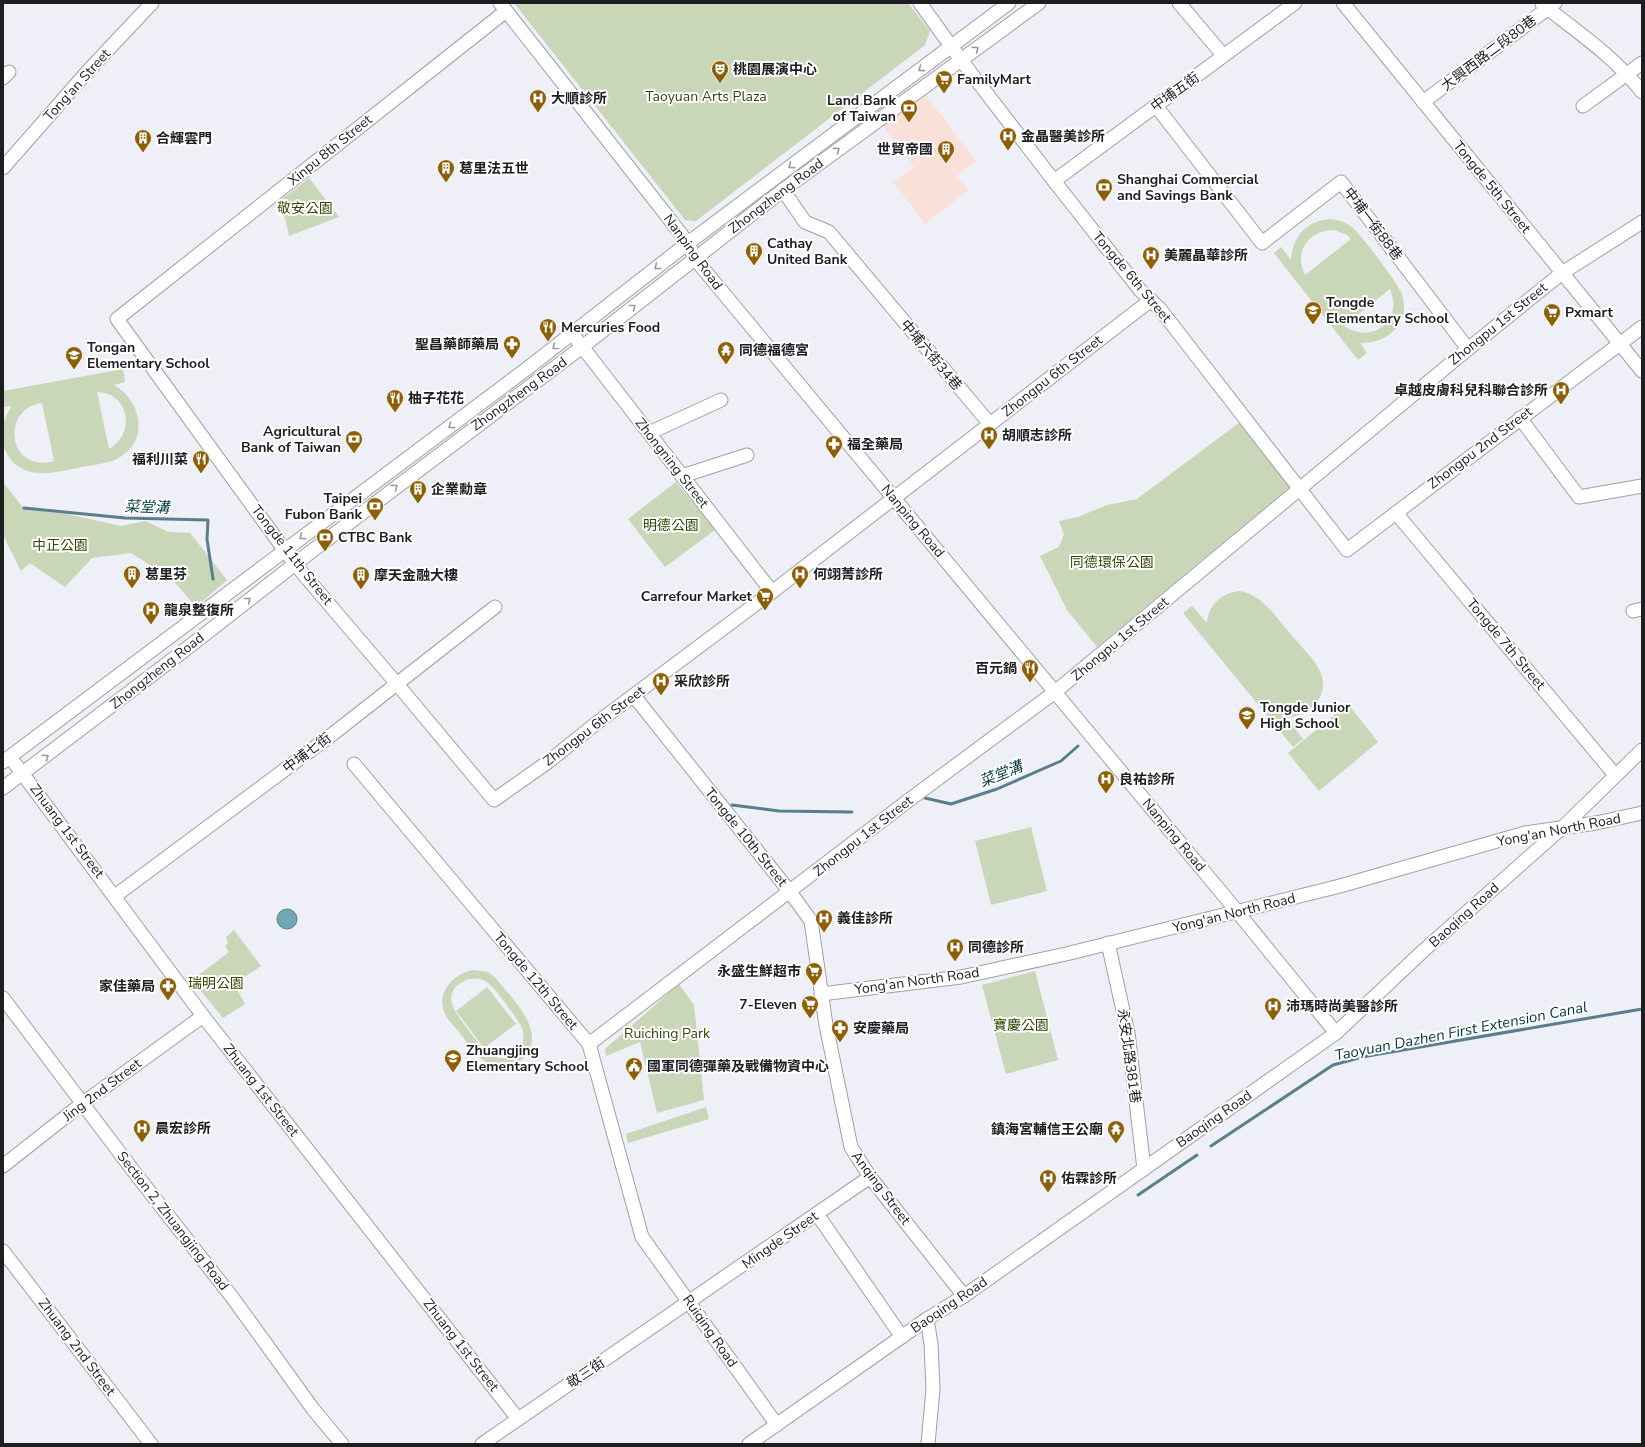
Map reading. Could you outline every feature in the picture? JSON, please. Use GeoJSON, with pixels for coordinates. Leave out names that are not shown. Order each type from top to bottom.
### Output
{"type":"FeatureCollection","features":[{"type":"Feature","properties":{"kind":"street","name":"Tong'an Street"},"geometry":{"type":"LineString","coordinates":[[3,168],[88,71],[152,3]]}},
{"type":"Feature","properties":{"kind":"street","name":"Tongde 6th Street"},"geometry":{"type":"LineString","coordinates":[[920,3],[961,60],[1054,181],[1140,290],[1160,309],[1347,550]]}},
{"type":"Feature","properties":{"kind":"street","name":"Zhongzheng Road"},"geometry":{"type":"LineString","coordinates":[[6,760],[572,334],[688,243],[1009,3]]}},
{"type":"Feature","properties":{"kind":"street","name":"Zhongzheng Road"},"geometry":{"type":"LineString","coordinates":[[3,788],[24,774],[294,564],[582,347],[783,190],[1039,3]]}},
{"type":"Feature","properties":{"kind":"street"},"geometry":{"type":"LineString","coordinates":[[1179,3],[1223,55]]}},
{"type":"Feature","properties":{"kind":"street","name":"中埔五街"},"geometry":{"type":"LineString","coordinates":[[1054,181],[1188,84],[1223,55],[1295,3]]}},
{"type":"Feature","properties":{"kind":"street","name":"Tongde 5th Street"},"geometry":{"type":"LineString","coordinates":[[1343,3],[1642,371]]}},
{"type":"Feature","properties":{"kind":"street"},"geometry":{"type":"LineString","coordinates":[[1548,5],[1627,74],[1642,92]]}},
{"type":"Feature","properties":{"kind":"street","name":"大興西路二段80巷"},"geometry":{"type":"LineString","coordinates":[[1423,102],[1548,5]]}},
{"type":"Feature","properties":{"kind":"street","name":"Nanping Road"},"geometry":{"type":"LineString","coordinates":[[503,7],[688,243],[695,259],[1238,912],[1336,1033]]}},
{"type":"Feature","properties":{"kind":"street","name":"Xinpu 8th Street"},"geometry":{"type":"LineString","coordinates":[[117,319],[503,7]]}},
{"type":"Feature","properties":{"kind":"street"},"geometry":{"type":"LineString","coordinates":[[1583,106],[1642,63]]}},
{"type":"Feature","properties":{"kind":"street","name":"中埔一街88巷"},"geometry":{"type":"LineString","coordinates":[[1156,106],[1262,243],[1341,182],[1468,349]]}},
{"type":"Feature","properties":{"kind":"street","name":"中埔六街34巷"},"geometry":{"type":"LineString","coordinates":[[783,190],[805,222],[829,232],[990,424]]}},
{"type":"Feature","properties":{"kind":"street","name":"Zhongpu 1st Street"},"geometry":{"type":"LineString","coordinates":[[588,1044],[790,892],[913,797],[1055,692],[1468,349],[1562,273],[1642,222]]}},
{"type":"Feature","properties":{"kind":"street","name":"Zhongpu 6th Street"},"geometry":{"type":"LineString","coordinates":[[494,800],[548,762],[594,725],[772,592],[1151,300]]}},
{"type":"Feature","properties":{"kind":"street","name":"Tongde 11th Street"},"geometry":{"type":"LineString","coordinates":[[117,319],[285,549],[294,564],[398,684],[494,800]]}},
{"type":"Feature","properties":{"kind":"street","name":"Zhongpu 2nd Street"},"geometry":{"type":"LineString","coordinates":[[1347,550],[1642,327]]}},
{"type":"Feature","properties":{"kind":"street","name":"Zhongning Street"},"geometry":{"type":"LineString","coordinates":[[572,334],[772,592]]}},
{"type":"Feature","properties":{"kind":"street"},"geometry":{"type":"LineString","coordinates":[[649,433],[722,400]]}},
{"type":"Feature","properties":{"kind":"street"},"geometry":{"type":"LineString","coordinates":[[1520,418],[1579,497],[1642,486]]}},
{"type":"Feature","properties":{"kind":"street"},"geometry":{"type":"LineString","coordinates":[[682,476],[747,455]]}},
{"type":"Feature","properties":{"kind":"street","name":"Tongde 7th Street"},"geometry":{"type":"LineString","coordinates":[[1396,513],[1615,775]]}},
{"type":"Feature","properties":{"kind":"street","name":"中埔七街"},"geometry":{"type":"LineString","coordinates":[[115,896],[398,684],[495,607]]}},
{"type":"Feature","properties":{"kind":"street","name":"Tongde 10th Street"},"geometry":{"type":"LineString","coordinates":[[634,696],[790,892],[811,922],[821,994]]}},
{"type":"Feature","properties":{"kind":"street","name":"Baoqing Road"},"geometry":{"type":"LineString","coordinates":[[749,1444],[927,1319],[964,1296],[1336,1033],[1423,951],[1563,827],[1642,750]]}},
{"type":"Feature","properties":{"kind":"street","name":"Zhuang 1st Street"},"geometry":{"type":"LineString","coordinates":[[6,760],[24,774],[203,1016],[518,1419]]}},
{"type":"Feature","properties":{"kind":"street","name":"Tongde 12th Street"},"geometry":{"type":"LineString","coordinates":[[354,764],[588,1044],[642,1237]]}},
{"type":"Feature","properties":{"kind":"street","name":"Yong'an North Road"},"geometry":{"type":"LineString","coordinates":[[821,994],[961,977],[1238,912],[1351,883],[1525,834],[1596,823],[1642,813]]}},
{"type":"Feature","properties":{"kind":"street","name":"永安北路381巷"},"geometry":{"type":"LineString","coordinates":[[1108,943],[1128,1033],[1144,1169]]}},
{"type":"Feature","properties":{"kind":"street","name":"Anqing Street"},"geometry":{"type":"LineString","coordinates":[[821,994],[851,1147],[870,1177],[964,1296]]}},
{"type":"Feature","properties":{"kind":"street","name":"Section 2, Zhuangjing Road"},"geometry":{"type":"LineString","coordinates":[[3,998],[138,1177],[232,1297],[313,1409],[342,1444]]}},
{"type":"Feature","properties":{"kind":"street","name":"Jing 2nd Street"},"geometry":{"type":"LineString","coordinates":[[3,1166],[83,1103],[203,1016]]}},
{"type":"Feature","properties":{"kind":"street","name":"Mingde Street"},"geometry":{"type":"LineString","coordinates":[[690,1303],[870,1177]]}},
{"type":"Feature","properties":{"kind":"street"},"geometry":{"type":"LineString","coordinates":[[817,1214],[902,1337]]}},
{"type":"Feature","properties":{"kind":"street","name":"Ruiqing Road"},"geometry":{"type":"LineString","coordinates":[[642,1237],[777,1425]]}},
{"type":"Feature","properties":{"kind":"street","name":"Zhuang 2nd Street"},"geometry":{"type":"LineString","coordinates":[[3,1251],[151,1444]]}},
{"type":"Feature","properties":{"kind":"street","name":"敬三街"},"geometry":{"type":"LineString","coordinates":[[482,1444],[690,1303]]}},
{"type":"Feature","properties":{"kind":"street"},"geometry":{"type":"LineString","coordinates":[[927,1319],[931,1344],[933,1389],[928,1444]]}},
{"type":"Feature","properties":{"kind":"shaded area","name":"世貿帝國"},"geometry":{"type":"Polygon","coordinates":[[[925,94],[976,161],[957,176],[968,190],[925,224],[893,182],[914,167],[882,125],[925,94]]]}},
{"type":"Feature","properties":{"kind":"green space","name":"Taoyuan Arts Plaza"},"geometry":{"type":"Polygon","coordinates":[[[514,3],[908,3],[930,31],[925,45],[696,221],[685,220],[514,3]]]}},
{"type":"Feature","properties":{"kind":"green space","name":"敬安公園"},"geometry":{"type":"Polygon","coordinates":[[[309,178],[339,217],[289,236],[285,218],[276,204],[309,178]]]}},
{"type":"Feature","properties":{"kind":"green space"},"geometry":{"type":"Polygon","coordinates":[[[1330,219],[1339,221],[1348,224],[1353,228],[1393,278],[1401,292],[1404,303],[1404,313],[1401,322],[1396,329],[1380,340],[1360,343],[1367,353],[1358,360],[1274,253],[1281,247],[1291,260],[1292,251],[1302,231],[1314,223],[1330,219]],[[1334,230],[1317,234],[1306,244],[1302,251],[1301,258],[1305,275],[1351,239],[1347,235],[1334,230]],[[1390,289],[1344,326],[1354,331],[1365,333],[1382,327],[1389,320],[1393,311],[1393,301],[1390,289]]]}},
{"type":"Feature","properties":{"kind":"green space"},"geometry":{"type":"Polygon","coordinates":[[[123,369],[125,382],[114,385],[123,391],[135,408],[139,428],[136,438],[131,447],[123,455],[109,462],[56,472],[37,473],[29,471],[21,468],[13,462],[4,446],[2,437],[3,426],[11,406],[3,407],[3,391],[123,369]],[[97,392],[109,449],[118,442],[123,434],[126,425],[126,415],[117,399],[108,394],[97,392]],[[42,403],[29,407],[20,416],[15,427],[15,439],[19,450],[27,458],[39,462],[54,461],[42,403]]]}},
{"type":"Feature","properties":{"kind":"green space","name":"同德環保公園"},"geometry":{"type":"Polygon","coordinates":[[[1240,422],[1290,487],[1097,647],[1067,610],[1040,556],[1059,547],[1064,534],[1059,521],[1078,517],[1107,505],[1137,499],[1240,422]]]}},
{"type":"Feature","properties":{"kind":"green space","name":"中正公園"},"geometry":{"type":"Polygon","coordinates":[[[3,482],[24,509],[67,514],[121,526],[145,521],[169,532],[190,533],[227,580],[196,607],[172,579],[131,553],[92,558],[65,587],[30,563],[21,571],[3,535],[3,482]]]}},
{"type":"Feature","properties":{"kind":"green space","name":"明德公園"},"geometry":{"type":"Polygon","coordinates":[[[676,482],[715,530],[665,567],[628,519],[676,482]]]}},
{"type":"Feature","properties":{"kind":"green space"},"geometry":{"type":"Polygon","coordinates":[[[1240,591],[1248,593],[1262,602],[1313,660],[1319,669],[1323,687],[1317,702],[1304,713],[1287,718],[1303,739],[1293,747],[1183,613],[1192,606],[1207,623],[1210,610],[1217,601],[1227,594],[1240,591]]]}},
{"type":"Feature","properties":{"kind":"green space"},"geometry":{"type":"Polygon","coordinates":[[[1348,704],[1378,742],[1319,791],[1288,753],[1348,704]]]}},
{"type":"Feature","properties":{"kind":"green space"},"geometry":{"type":"Polygon","coordinates":[[[1031,827],[1047,891],[991,905],[975,841],[1031,827]]]}},
{"type":"Feature","properties":{"kind":"green space","name":"瑞明公園"},"geometry":{"type":"Polygon","coordinates":[[[234,930],[261,966],[234,984],[245,1004],[223,1018],[192,980],[229,952],[225,946],[228,943],[226,937],[234,930]]]}},
{"type":"Feature","properties":{"kind":"green space"},"geometry":{"type":"Polygon","coordinates":[[[474,970],[488,972],[495,977],[523,1012],[532,1032],[532,1042],[528,1052],[519,1062],[513,1065],[501,1067],[489,1064],[480,1058],[446,1016],[442,1000],[444,993],[453,980],[466,972],[474,970]],[[469,979],[459,984],[453,990],[451,997],[455,1011],[482,1048],[492,1056],[504,1058],[513,1055],[520,1049],[523,1043],[524,1037],[520,1024],[506,1004],[487,982],[478,979],[469,979]]]}},
{"type":"Feature","properties":{"kind":"green space","name":"寶慶公園"},"geometry":{"type":"Polygon","coordinates":[[[1035,971],[1058,1060],[1006,1074],[982,985],[1035,971]]]}},
{"type":"Feature","properties":{"kind":"green space","name":"Ruiching Park"},"geometry":{"type":"Polygon","coordinates":[[[679,984],[694,1005],[704,1100],[657,1113],[640,1042],[606,1056],[605,1049],[679,984]]]}},
{"type":"Feature","properties":{"kind":"green space"},"geometry":{"type":"Polygon","coordinates":[[[487,987],[516,1024],[484,1048],[456,1011],[487,987]]]}},
{"type":"Feature","properties":{"kind":"green space"},"geometry":{"type":"Polygon","coordinates":[[[706,1107],[709,1119],[628,1143],[626,1134],[706,1107]]]}},
{"type":"Feature","properties":{"kind":"water"},"geometry":{"type":"Polygon","coordinates":[[[283,909],[291,909],[297,915],[297,923],[291,929],[283,929],[277,923],[277,915],[283,909]]]}},
{"type":"Feature","properties":{"kind":"waterway","name":"菜堂溝"},"geometry":{"type":"LineString","coordinates":[[24,508],[125,518],[208,520],[207,539],[213,579]]}},
{"type":"Feature","properties":{"kind":"waterway","name":"菜堂溝"},"geometry":{"type":"LineString","coordinates":[[925,798],[951,804],[997,789],[1061,761],[1078,746]]}},
{"type":"Feature","properties":{"kind":"waterway","name":"菜堂溝"},"geometry":{"type":"LineString","coordinates":[[732,805],[779,811],[852,812]]}},
{"type":"Feature","properties":{"kind":"waterway","name":"Taoyuan Dazhen First Extension Canal"},"geometry":{"type":"LineString","coordinates":[[1211,1146],[1333,1065],[1362,1057],[1642,1009]]}},
{"type":"Feature","properties":{"kind":"waterway","name":"Taoyuan Dazhen First Extension Canal"},"geometry":{"type":"LineString","coordinates":[[1138,1195],[1197,1155]]}},
{"type":"Feature","properties":{"kind":"place","name":"桃園展演中心"},"geometry":{"type":"Point","coordinates":[720,84]}},
{"type":"Feature","properties":{"kind":"place","name":"FamilyMart"},"geometry":{"type":"Point","coordinates":[944,94]}},
{"type":"Feature","properties":{"kind":"place","name":"大順診所"},"geometry":{"type":"Point","coordinates":[538,113]}},
{"type":"Feature","properties":{"kind":"place","name":"Land Bank of Taiwan"},"geometry":{"type":"Point","coordinates":[909,123]}},
{"type":"Feature","properties":{"kind":"place","name":"金晶醫美診所"},"geometry":{"type":"Point","coordinates":[1008,151]}},
{"type":"Feature","properties":{"kind":"place","name":"合輝雲門"},"geometry":{"type":"Point","coordinates":[143,153]}},
{"type":"Feature","properties":{"kind":"place","name":"世貿帝國"},"geometry":{"type":"Point","coordinates":[946,164]}},
{"type":"Feature","properties":{"kind":"place","name":"葛里法五世"},"geometry":{"type":"Point","coordinates":[446,183]}},
{"type":"Feature","properties":{"kind":"place","name":"Shanghai Commercial and Savings Bank"},"geometry":{"type":"Point","coordinates":[1104,202]}},
{"type":"Feature","properties":{"kind":"place","name":"Cathay United Bank"},"geometry":{"type":"Point","coordinates":[754,266]}},
{"type":"Feature","properties":{"kind":"place","name":"美麗晶華診所"},"geometry":{"type":"Point","coordinates":[1151,270]}},
{"type":"Feature","properties":{"kind":"place","name":"Tongde Elementary School"},"geometry":{"type":"Point","coordinates":[1313,325]}},
{"type":"Feature","properties":{"kind":"place","name":"Pxmart"},"geometry":{"type":"Point","coordinates":[1552,327]}},
{"type":"Feature","properties":{"kind":"place","name":"Mercuries Food"},"geometry":{"type":"Point","coordinates":[548,342]}},
{"type":"Feature","properties":{"kind":"place","name":"聖昌藥師藥局"},"geometry":{"type":"Point","coordinates":[512,359]}},
{"type":"Feature","properties":{"kind":"place","name":"同德福德宮"},"geometry":{"type":"Point","coordinates":[726,365]}},
{"type":"Feature","properties":{"kind":"place","name":"Tongan Elementary School"},"geometry":{"type":"Point","coordinates":[74,370]}},
{"type":"Feature","properties":{"kind":"place","name":"卓越皮膚科兒科聯合診所"},"geometry":{"type":"Point","coordinates":[1561,405]}},
{"type":"Feature","properties":{"kind":"place","name":"柚子花花"},"geometry":{"type":"Point","coordinates":[395,413]}},
{"type":"Feature","properties":{"kind":"place","name":"胡順志診所"},"geometry":{"type":"Point","coordinates":[989,450]}},
{"type":"Feature","properties":{"kind":"place","name":"Agricultural Bank of Taiwan"},"geometry":{"type":"Point","coordinates":[354,454]}},
{"type":"Feature","properties":{"kind":"place","name":"福全藥局"},"geometry":{"type":"Point","coordinates":[834,459]}},
{"type":"Feature","properties":{"kind":"place","name":"福利川菜"},"geometry":{"type":"Point","coordinates":[201,474]}},
{"type":"Feature","properties":{"kind":"place","name":"企業勳章"},"geometry":{"type":"Point","coordinates":[418,504]}},
{"type":"Feature","properties":{"kind":"place","name":"Taipei Fubon Bank"},"geometry":{"type":"Point","coordinates":[375,521]}},
{"type":"Feature","properties":{"kind":"place","name":"CTBC Bank"},"geometry":{"type":"Point","coordinates":[325,552]}},
{"type":"Feature","properties":{"kind":"place","name":"葛里芬"},"geometry":{"type":"Point","coordinates":[132,589]}},
{"type":"Feature","properties":{"kind":"place","name":"何翊菁診所"},"geometry":{"type":"Point","coordinates":[800,589]}},
{"type":"Feature","properties":{"kind":"place","name":"摩天金融大樓"},"geometry":{"type":"Point","coordinates":[361,590]}},
{"type":"Feature","properties":{"kind":"place","name":"Carrefour Market"},"geometry":{"type":"Point","coordinates":[765,611]}},
{"type":"Feature","properties":{"kind":"place","name":"龍泉整復所"},"geometry":{"type":"Point","coordinates":[151,625]}},
{"type":"Feature","properties":{"kind":"place","name":"百元鍋"},"geometry":{"type":"Point","coordinates":[1030,683]}},
{"type":"Feature","properties":{"kind":"place","name":"采欣診所"},"geometry":{"type":"Point","coordinates":[661,696]}},
{"type":"Feature","properties":{"kind":"place","name":"Tongde Junior High School"},"geometry":{"type":"Point","coordinates":[1247,730]}},
{"type":"Feature","properties":{"kind":"place","name":"良祐診所"},"geometry":{"type":"Point","coordinates":[1106,794]}},
{"type":"Feature","properties":{"kind":"place","name":"義佳診所"},"geometry":{"type":"Point","coordinates":[824,933]}},
{"type":"Feature","properties":{"kind":"place","name":"同德診所"},"geometry":{"type":"Point","coordinates":[955,962]}},
{"type":"Feature","properties":{"kind":"place","name":"永盛生鮮超市"},"geometry":{"type":"Point","coordinates":[814,986]}},
{"type":"Feature","properties":{"kind":"place","name":"家佳藥局"},"geometry":{"type":"Point","coordinates":[168,1001]}},
{"type":"Feature","properties":{"kind":"place","name":"7-Eleven"},"geometry":{"type":"Point","coordinates":[810,1019]}},
{"type":"Feature","properties":{"kind":"place","name":"沛瑪時尚美醫診所"},"geometry":{"type":"Point","coordinates":[1273,1021]}},
{"type":"Feature","properties":{"kind":"place","name":"安慶藥局"},"geometry":{"type":"Point","coordinates":[840,1043]}},
{"type":"Feature","properties":{"kind":"place","name":"Zhuangjing Elementary School"},"geometry":{"type":"Point","coordinates":[453,1073]}},
{"type":"Feature","properties":{"kind":"place","name":"國軍同德彈藥及戰備物資中心"},"geometry":{"type":"Point","coordinates":[634,1081]}},
{"type":"Feature","properties":{"kind":"place","name":"晨宏診所"},"geometry":{"type":"Point","coordinates":[142,1143]}},
{"type":"Feature","properties":{"kind":"place","name":"鎮海宮輔信王公廟"},"geometry":{"type":"Point","coordinates":[1116,1144]}},
{"type":"Feature","properties":{"kind":"place","name":"佑霖診所"},"geometry":{"type":"Point","coordinates":[1048,1193]}}]}
